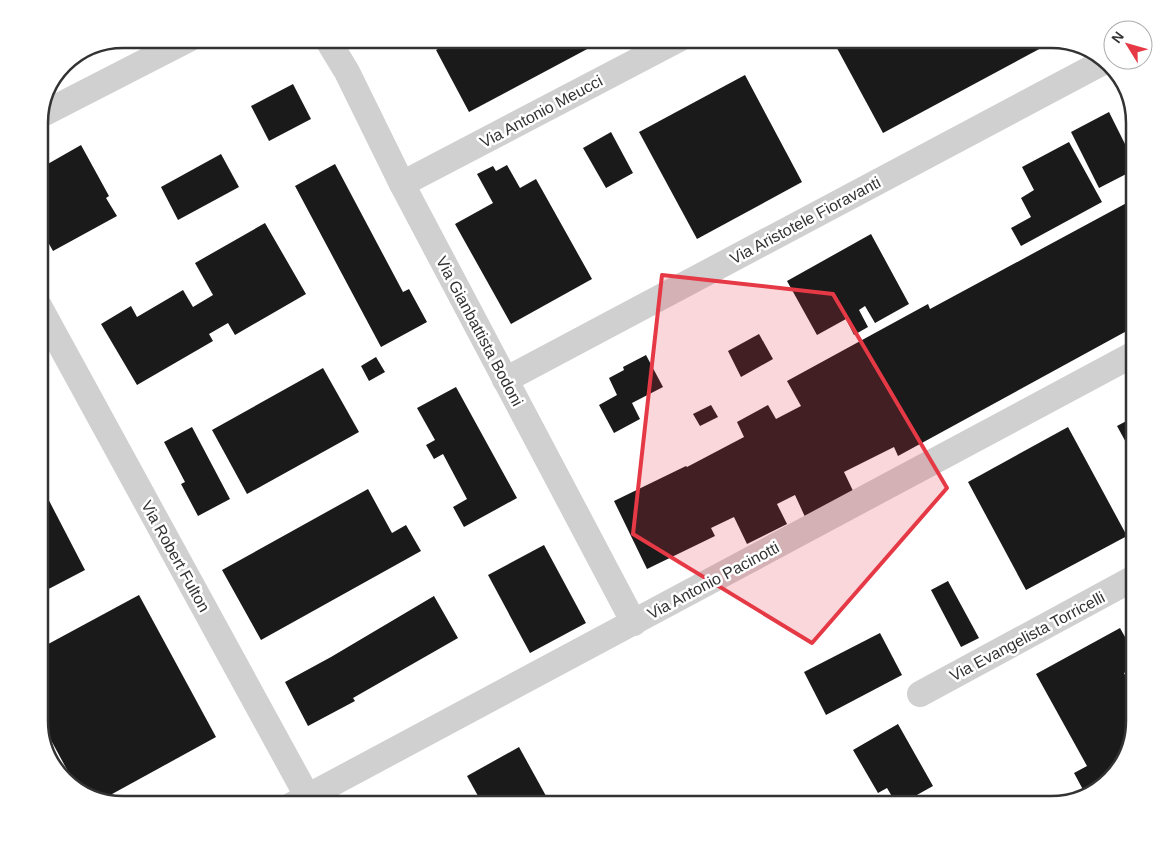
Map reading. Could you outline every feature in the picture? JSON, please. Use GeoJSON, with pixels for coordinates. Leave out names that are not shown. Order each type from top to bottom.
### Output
{"type":"FeatureCollection","features":[{"type":"Feature","properties":{"kind":"street"},"geometry":{"type":"LineString","coordinates":[[49,111],[171,48]]}},
{"type":"Feature","properties":{"kind":"street","name":"Via Gianbattista Bodoni"},"geometry":{"type":"LineString","coordinates":[[332,48],[347,72],[402,184],[634,623]]}},
{"type":"Feature","properties":{"kind":"street","name":"Via Antonio Meucci"},"geometry":{"type":"LineString","coordinates":[[402,184],[662,48]]}},
{"type":"Feature","properties":{"kind":"street","name":"Via Aristotele Fioravanti"},"geometry":{"type":"LineString","coordinates":[[505,380],[1098,65]]}},
{"type":"Feature","properties":{"kind":"street","name":"Via Robert Fulton"},"geometry":{"type":"LineString","coordinates":[[48,323],[301,796]]}},
{"type":"Feature","properties":{"kind":"street","name":"Via Antonio Pacinotti"},"geometry":{"type":"LineString","coordinates":[[315,796],[1126,358]]}},
{"type":"Feature","properties":{"kind":"street","name":"Via Evangelista Torricelli"},"geometry":{"type":"LineString","coordinates":[[920,694],[1126,582]]}},
{"type":"Feature","properties":{"kind":"highlighted area"},"geometry":{"type":"Polygon","coordinates":[[[662,275],[833,294],[947,488],[812,643],[633,534],[662,275]]]}},
{"type":"Feature","properties":{"kind":"building"},"geometry":{"type":"Polygon","coordinates":[[[440,48],[589,48],[469,112],[436,50],[440,48]]]}},
{"type":"Feature","properties":{"kind":"building"},"geometry":{"type":"Polygon","coordinates":[[[837,48],[1041,48],[883,133],[837,48]]]}},
{"type":"Feature","properties":{"kind":"building"},"geometry":{"type":"Polygon","coordinates":[[[745,75],[802,182],[697,239],[639,132],[745,75]]]}},
{"type":"Feature","properties":{"kind":"building"},"geometry":{"type":"Polygon","coordinates":[[[293,84],[311,119],[269,141],[251,106],[293,84]]]}},
{"type":"Feature","properties":{"kind":"building"},"geometry":{"type":"Polygon","coordinates":[[[1109,112],[1126,146],[1126,174],[1099,188],[1071,132],[1109,112]]]}},
{"type":"Feature","properties":{"kind":"building"},"geometry":{"type":"Polygon","coordinates":[[[611,132],[633,173],[606,188],[583,148],[611,132]]]}},
{"type":"Feature","properties":{"kind":"building"},"geometry":{"type":"Polygon","coordinates":[[[1069,142],[1102,202],[1021,246],[1011,228],[1031,217],[1021,198],[1034,190],[1022,167],[1069,142]]]}},
{"type":"Feature","properties":{"kind":"building"},"geometry":{"type":"Polygon","coordinates":[[[81,145],[109,196],[106,198],[117,216],[53,251],[48,242],[48,164],[81,145]]]}},
{"type":"Feature","properties":{"kind":"building"},"geometry":{"type":"Polygon","coordinates":[[[221,154],[239,187],[178,220],[161,187],[221,154]]]}},
{"type":"Feature","properties":{"kind":"building"},"geometry":{"type":"Polygon","coordinates":[[[335,164],[403,292],[409,289],[427,322],[381,347],[295,186],[335,164]]]}},
{"type":"Feature","properties":{"kind":"building"},"geometry":{"type":"Polygon","coordinates":[[[507,165],[520,188],[536,179],[592,279],[511,324],[455,224],[493,203],[477,174],[493,166],[496,171],[507,165]]]}},
{"type":"Feature","properties":{"kind":"building"},"geometry":{"type":"Polygon","coordinates":[[[1126,203],[1126,331],[898,456],[894,447],[844,472],[855,495],[806,519],[795,495],[777,504],[787,524],[747,544],[734,517],[711,528],[715,536],[647,569],[614,501],[687,467],[744,437],[737,422],[768,405],[776,419],[801,406],[787,381],[928,304],[930,309],[1126,203]]]}},
{"type":"Feature","properties":{"kind":"building"},"geometry":{"type":"Polygon","coordinates":[[[265,223],[306,294],[235,335],[228,323],[209,334],[213,341],[137,385],[101,324],[131,306],[137,317],[183,290],[193,307],[213,295],[195,263],[265,223]]]}},
{"type":"Feature","properties":{"kind":"building"},"geometry":{"type":"Polygon","coordinates":[[[871,234],[909,304],[875,323],[865,306],[859,310],[868,327],[854,335],[846,319],[817,335],[787,281],[871,234]]]}},
{"type":"Feature","properties":{"kind":"building"},"geometry":{"type":"Polygon","coordinates":[[[759,334],[773,359],[741,377],[728,351],[759,334]]]}},
{"type":"Feature","properties":{"kind":"building"},"geometry":{"type":"Polygon","coordinates":[[[646,355],[663,387],[632,403],[640,419],[614,433],[599,405],[617,395],[609,378],[624,370],[623,367],[646,355]]]}},
{"type":"Feature","properties":{"kind":"building"},"geometry":{"type":"Polygon","coordinates":[[[376,357],[385,372],[369,381],[361,366],[376,357]]]}},
{"type":"Feature","properties":{"kind":"building"},"geometry":{"type":"Polygon","coordinates":[[[323,368],[359,432],[247,494],[212,430],[323,368]]]}},
{"type":"Feature","properties":{"kind":"building"},"geometry":{"type":"Polygon","coordinates":[[[456,387],[517,498],[464,527],[453,507],[467,499],[443,454],[434,459],[426,445],[435,440],[417,408],[456,387]]]}},
{"type":"Feature","properties":{"kind":"building"},"geometry":{"type":"Polygon","coordinates":[[[711,405],[718,417],[700,426],[693,414],[711,405]]]}},
{"type":"Feature","properties":{"kind":"building"},"geometry":{"type":"Polygon","coordinates":[[[1126,421],[1126,442],[1117,426],[1126,421]]]}},
{"type":"Feature","properties":{"kind":"building"},"geometry":{"type":"Polygon","coordinates":[[[192,427],[230,499],[198,516],[181,484],[185,482],[164,442],[192,427]]]}},
{"type":"Feature","properties":{"kind":"building"},"geometry":{"type":"Polygon","coordinates":[[[1068,427],[1126,537],[1026,590],[968,482],[1068,427]]]}},
{"type":"Feature","properties":{"kind":"building"},"geometry":{"type":"Polygon","coordinates":[[[368,489],[392,533],[406,525],[421,551],[261,640],[222,570],[368,489]]]}},
{"type":"Feature","properties":{"kind":"building"},"geometry":{"type":"Polygon","coordinates":[[[48,499],[85,570],[48,589],[48,499]]]}},
{"type":"Feature","properties":{"kind":"building"},"geometry":{"type":"Polygon","coordinates":[[[544,545],[586,623],[530,653],[488,575],[544,545]]]}},
{"type":"Feature","properties":{"kind":"building"},"geometry":{"type":"Polygon","coordinates":[[[948,581],[979,638],[961,647],[931,590],[948,581]]]}},
{"type":"Feature","properties":{"kind":"building"},"geometry":{"type":"Polygon","coordinates":[[[139,595],[216,737],[110,795],[89,789],[69,774],[50,737],[48,644],[139,595]]]}},
{"type":"Feature","properties":{"kind":"building"},"geometry":{"type":"Polygon","coordinates":[[[434,596],[458,638],[353,698],[355,701],[308,726],[285,682],[434,596]]]}},
{"type":"Feature","properties":{"kind":"building"},"geometry":{"type":"Polygon","coordinates":[[[1120,628],[1126,639],[1126,672],[1124,673],[1126,677],[1126,722],[1122,746],[1110,767],[1100,778],[1084,789],[1074,773],[1087,766],[1036,674],[1120,628]]]}},
{"type":"Feature","properties":{"kind":"building"},"geometry":{"type":"Polygon","coordinates":[[[880,633],[902,675],[826,715],[804,672],[880,633]]]}},
{"type":"Feature","properties":{"kind":"building"},"geometry":{"type":"Polygon","coordinates":[[[898,724],[933,786],[915,796],[892,796],[887,788],[878,793],[853,750],[898,724]]]}},
{"type":"Feature","properties":{"kind":"building"},"geometry":{"type":"Polygon","coordinates":[[[519,747],[546,796],[478,796],[467,776],[519,747]]]}}]}
